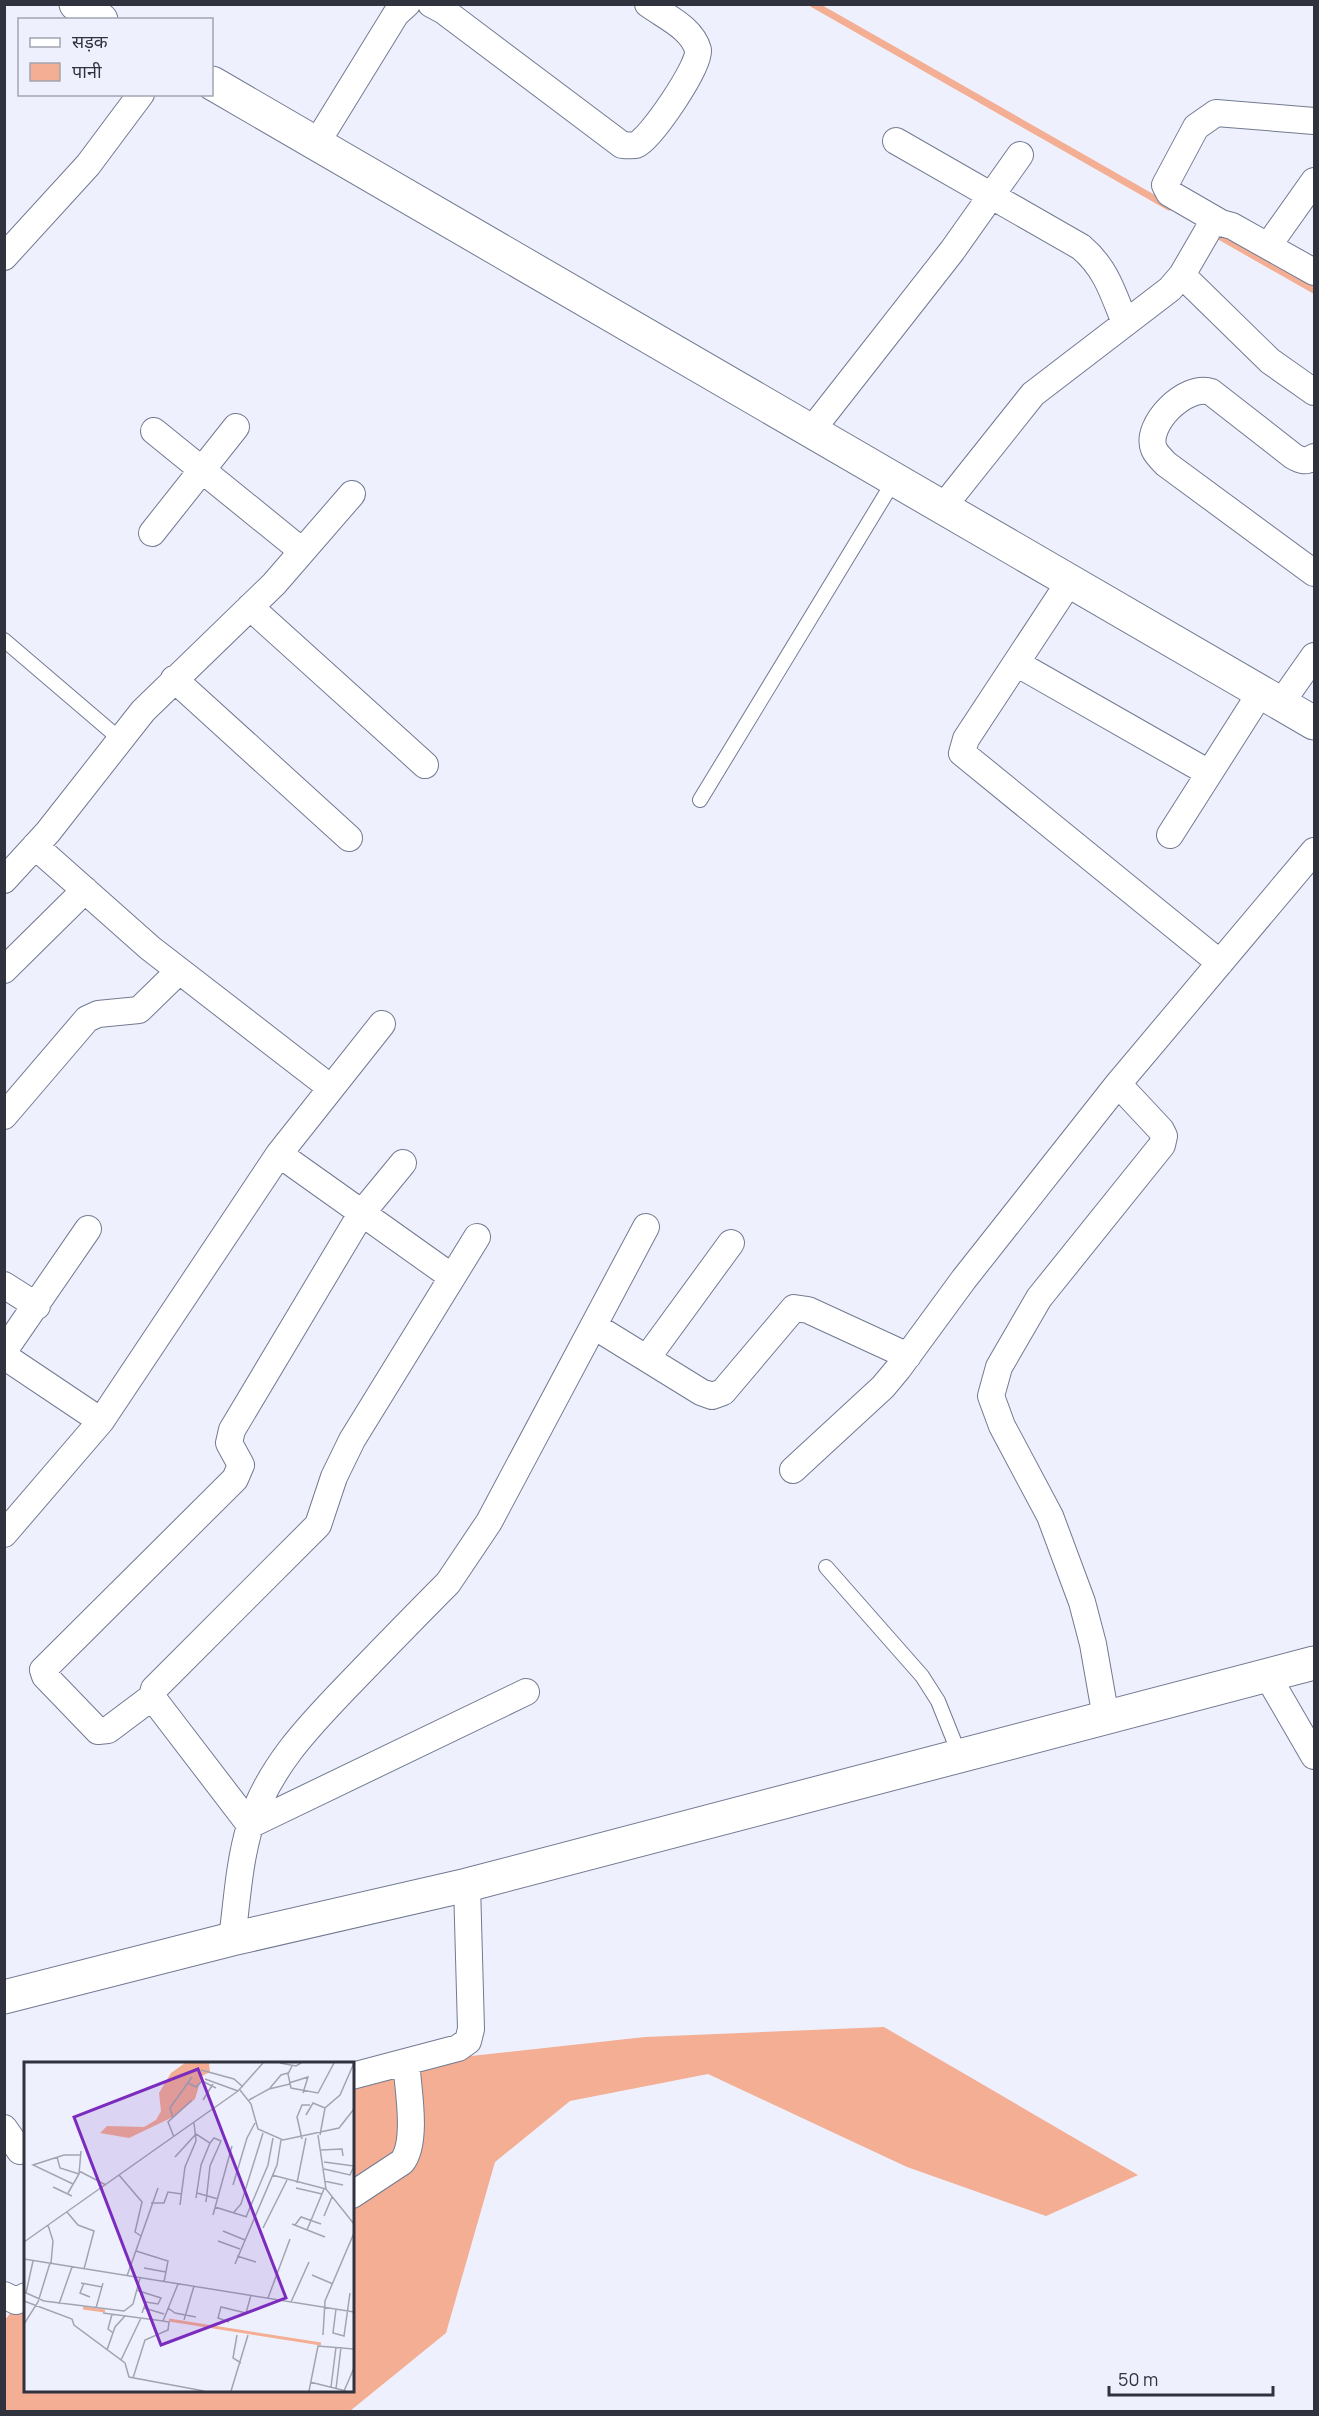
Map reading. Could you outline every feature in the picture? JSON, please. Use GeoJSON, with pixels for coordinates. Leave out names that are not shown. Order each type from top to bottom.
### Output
{"type":"FeatureCollection","features":[{"type":"Feature","properties":{"kind":"street"},"geometry":{"type":"LineString","coordinates":[[76,4],[98,18]]}},
{"type":"Feature","properties":{"kind":"street"},"geometry":{"type":"LineString","coordinates":[[316,144],[396,14],[407,4]]}},
{"type":"Feature","properties":{"kind":"street"},"geometry":{"type":"LineString","coordinates":[[431,4],[444,11],[622,145],[636,145],[650,133],[693,69],[699,54],[694,39],[683,28],[648,4]]}},
{"type":"Feature","properties":{"kind":"street"},"geometry":{"type":"LineString","coordinates":[[213,84],[1314,723]]}},
{"type":"Feature","properties":{"kind":"street"},"geometry":{"type":"LineString","coordinates":[[4,257],[88,165],[140,96]]}},
{"type":"Feature","properties":{"kind":"street"},"geometry":{"type":"LineString","coordinates":[[1314,121],[1216,113],[1196,127],[1165,184],[1169,193],[1212,229],[1268,246],[1314,272]]}},
{"type":"Feature","properties":{"kind":"street"},"geometry":{"type":"LineString","coordinates":[[896,141],[1081,247],[1097,260],[1106,273],[1125,322]]}},
{"type":"Feature","properties":{"kind":"street"},"geometry":{"type":"LineString","coordinates":[[811,431],[876,350],[1020,155]]}},
{"type":"Feature","properties":{"kind":"street"},"geometry":{"type":"LineString","coordinates":[[1268,246],[1314,181]]}},
{"type":"Feature","properties":{"kind":"street"},"geometry":{"type":"LineString","coordinates":[[944,507],[1023,405],[1125,322],[1170,289],[1182,275],[1212,229]]}},
{"type":"Feature","properties":{"kind":"street"},"geometry":{"type":"LineString","coordinates":[[1182,275],[1270,362],[1314,392]]}},
{"type":"Feature","properties":{"kind":"street"},"geometry":{"type":"LineString","coordinates":[[1314,457],[1301,461],[1211,392],[1204,390],[1186,393],[1175,402],[1155,429],[1152,440],[1154,450],[1166,464],[1314,573]]}},
{"type":"Feature","properties":{"kind":"street"},"geometry":{"type":"LineString","coordinates":[[152,533],[236,427]]}},
{"type":"Feature","properties":{"kind":"street"},"geometry":{"type":"LineString","coordinates":[[154,431],[302,551]]}},
{"type":"Feature","properties":{"kind":"street"},"geometry":{"type":"LineString","coordinates":[[4,880],[35,846],[143,711],[250,608],[352,494]]}},
{"type":"Feature","properties":{"kind":"street"},"geometry":{"type":"LineString","coordinates":[[1070,581],[966,740],[962,749],[964,756],[1220,963]]}},
{"type":"Feature","properties":{"kind":"street"},"geometry":{"type":"LineString","coordinates":[[250,608],[424,765]]}},
{"type":"Feature","properties":{"kind":"street"},"geometry":{"type":"LineString","coordinates":[[1170,835],[1209,773],[1271,697],[1314,656]]}},
{"type":"Feature","properties":{"kind":"street"},"geometry":{"type":"LineString","coordinates":[[1016,663],[1209,773]]}},
{"type":"Feature","properties":{"kind":"street"},"geometry":{"type":"LineString","coordinates":[[174,679],[349,838]]}},
{"type":"Feature","properties":{"kind":"street"},"geometry":{"type":"LineString","coordinates":[[35,846],[179,971],[331,1088]]}},
{"type":"Feature","properties":{"kind":"street"},"geometry":{"type":"LineString","coordinates":[[793,1470],[883,1387],[964,1279],[1118,1084],[1314,851]]}},
{"type":"Feature","properties":{"kind":"street"},"geometry":{"type":"LineString","coordinates":[[4,970],[85,890]]}},
{"type":"Feature","properties":{"kind":"street"},"geometry":{"type":"LineString","coordinates":[[4,1116],[87,1019],[98,1014],[139,1010],[179,971]]}},
{"type":"Feature","properties":{"kind":"street"},"geometry":{"type":"LineString","coordinates":[[4,1534],[101,1421],[279,1154],[382,1024]]}},
{"type":"Feature","properties":{"kind":"street"},"geometry":{"type":"LineString","coordinates":[[1106,1718],[1093,1644],[1082,1602],[1050,1516],[1002,1426],[992,1396],[999,1367],[1039,1298],[1162,1145],[1164,1136],[1161,1130],[1118,1084]]}},
{"type":"Feature","properties":{"kind":"street"},"geometry":{"type":"LineString","coordinates":[[279,1154],[360,1214],[452,1277]]}},
{"type":"Feature","properties":{"kind":"street"},"geometry":{"type":"LineString","coordinates":[[403,1163],[360,1214],[232,1430],[229,1443],[241,1465],[235,1479],[43,1670],[45,1676],[98,1731],[108,1730],[152,1697],[154,1689],[318,1525],[334,1477],[352,1440],[477,1237]]}},
{"type":"Feature","properties":{"kind":"street"},"geometry":{"type":"LineString","coordinates":[[232,1939],[243,1856],[250,1825],[261,1798],[293,1744],[448,1583],[466,1558],[489,1522],[646,1227]]}},
{"type":"Feature","properties":{"kind":"street"},"geometry":{"type":"LineString","coordinates":[[4,1351],[38,1306],[88,1229]]}},
{"type":"Feature","properties":{"kind":"street"},"geometry":{"type":"LineString","coordinates":[[647,1358],[731,1243]]}},
{"type":"Feature","properties":{"kind":"street"},"geometry":{"type":"LineString","coordinates":[[4,1286],[38,1306]]}},
{"type":"Feature","properties":{"kind":"street"},"geometry":{"type":"LineString","coordinates":[[594,1326],[701,1392],[718,1395],[787,1314],[799,1307],[908,1356]]}},
{"type":"Feature","properties":{"kind":"street"},"geometry":{"type":"LineString","coordinates":[[4,1356],[101,1421]]}},
{"type":"Feature","properties":{"kind":"street"},"geometry":{"type":"LineString","coordinates":[[4,1997],[232,1939],[467,1885],[1314,1663]]}},
{"type":"Feature","properties":{"kind":"street"},"geometry":{"type":"LineString","coordinates":[[1267,1676],[1314,1756]]}},
{"type":"Feature","properties":{"kind":"street"},"geometry":{"type":"LineString","coordinates":[[250,1825],[526,1692]]}},
{"type":"Feature","properties":{"kind":"street"},"geometry":{"type":"LineString","coordinates":[[152,1697],[250,1825]]}},
{"type":"Feature","properties":{"kind":"street"},"geometry":{"type":"LineString","coordinates":[[354,2075],[458,2048],[471,2036],[467,1885]]}},
{"type":"Feature","properties":{"kind":"street"},"geometry":{"type":"LineString","coordinates":[[354,2194],[402,2162],[408,2155],[411,2138],[406,2062]]}},
{"type":"Feature","properties":{"kind":"street"},"geometry":{"type":"LineString","coordinates":[[4,2128],[17,2153]]}},
{"type":"Feature","properties":{"kind":"street"},"geometry":{"type":"LineString","coordinates":[[4,2295],[16,2301],[24,2297]]}},
{"type":"Feature","properties":{"kind":"lane"},"geometry":{"type":"LineString","coordinates":[[700,800],[895,479]]}},
{"type":"Feature","properties":{"kind":"lane"},"geometry":{"type":"LineString","coordinates":[[4,640],[121,740]]}},
{"type":"Feature","properties":{"kind":"lane"},"geometry":{"type":"LineString","coordinates":[[826,1567],[922,1676],[938,1701],[960,1756]]}},
{"type":"Feature","properties":{"kind":"water"},"geometry":{"type":"Polygon","coordinates":[[[884,2027],[1138,2175],[1046,2216],[907,2167],[708,2074],[570,2101],[495,2162],[446,2333],[350,2411],[5,2412],[5,2320],[24,2295],[24,2392],[354,2392],[354,2076],[379,2066],[645,2037],[884,2027]]]}},
{"type":"Feature","properties":{"kind":"waterway"},"geometry":{"type":"LineString","coordinates":[[813,4],[1169,207]]}},
{"type":"Feature","properties":{"kind":"waterway"},"geometry":{"type":"LineString","coordinates":[[1212,232],[1314,290]]}}]}
